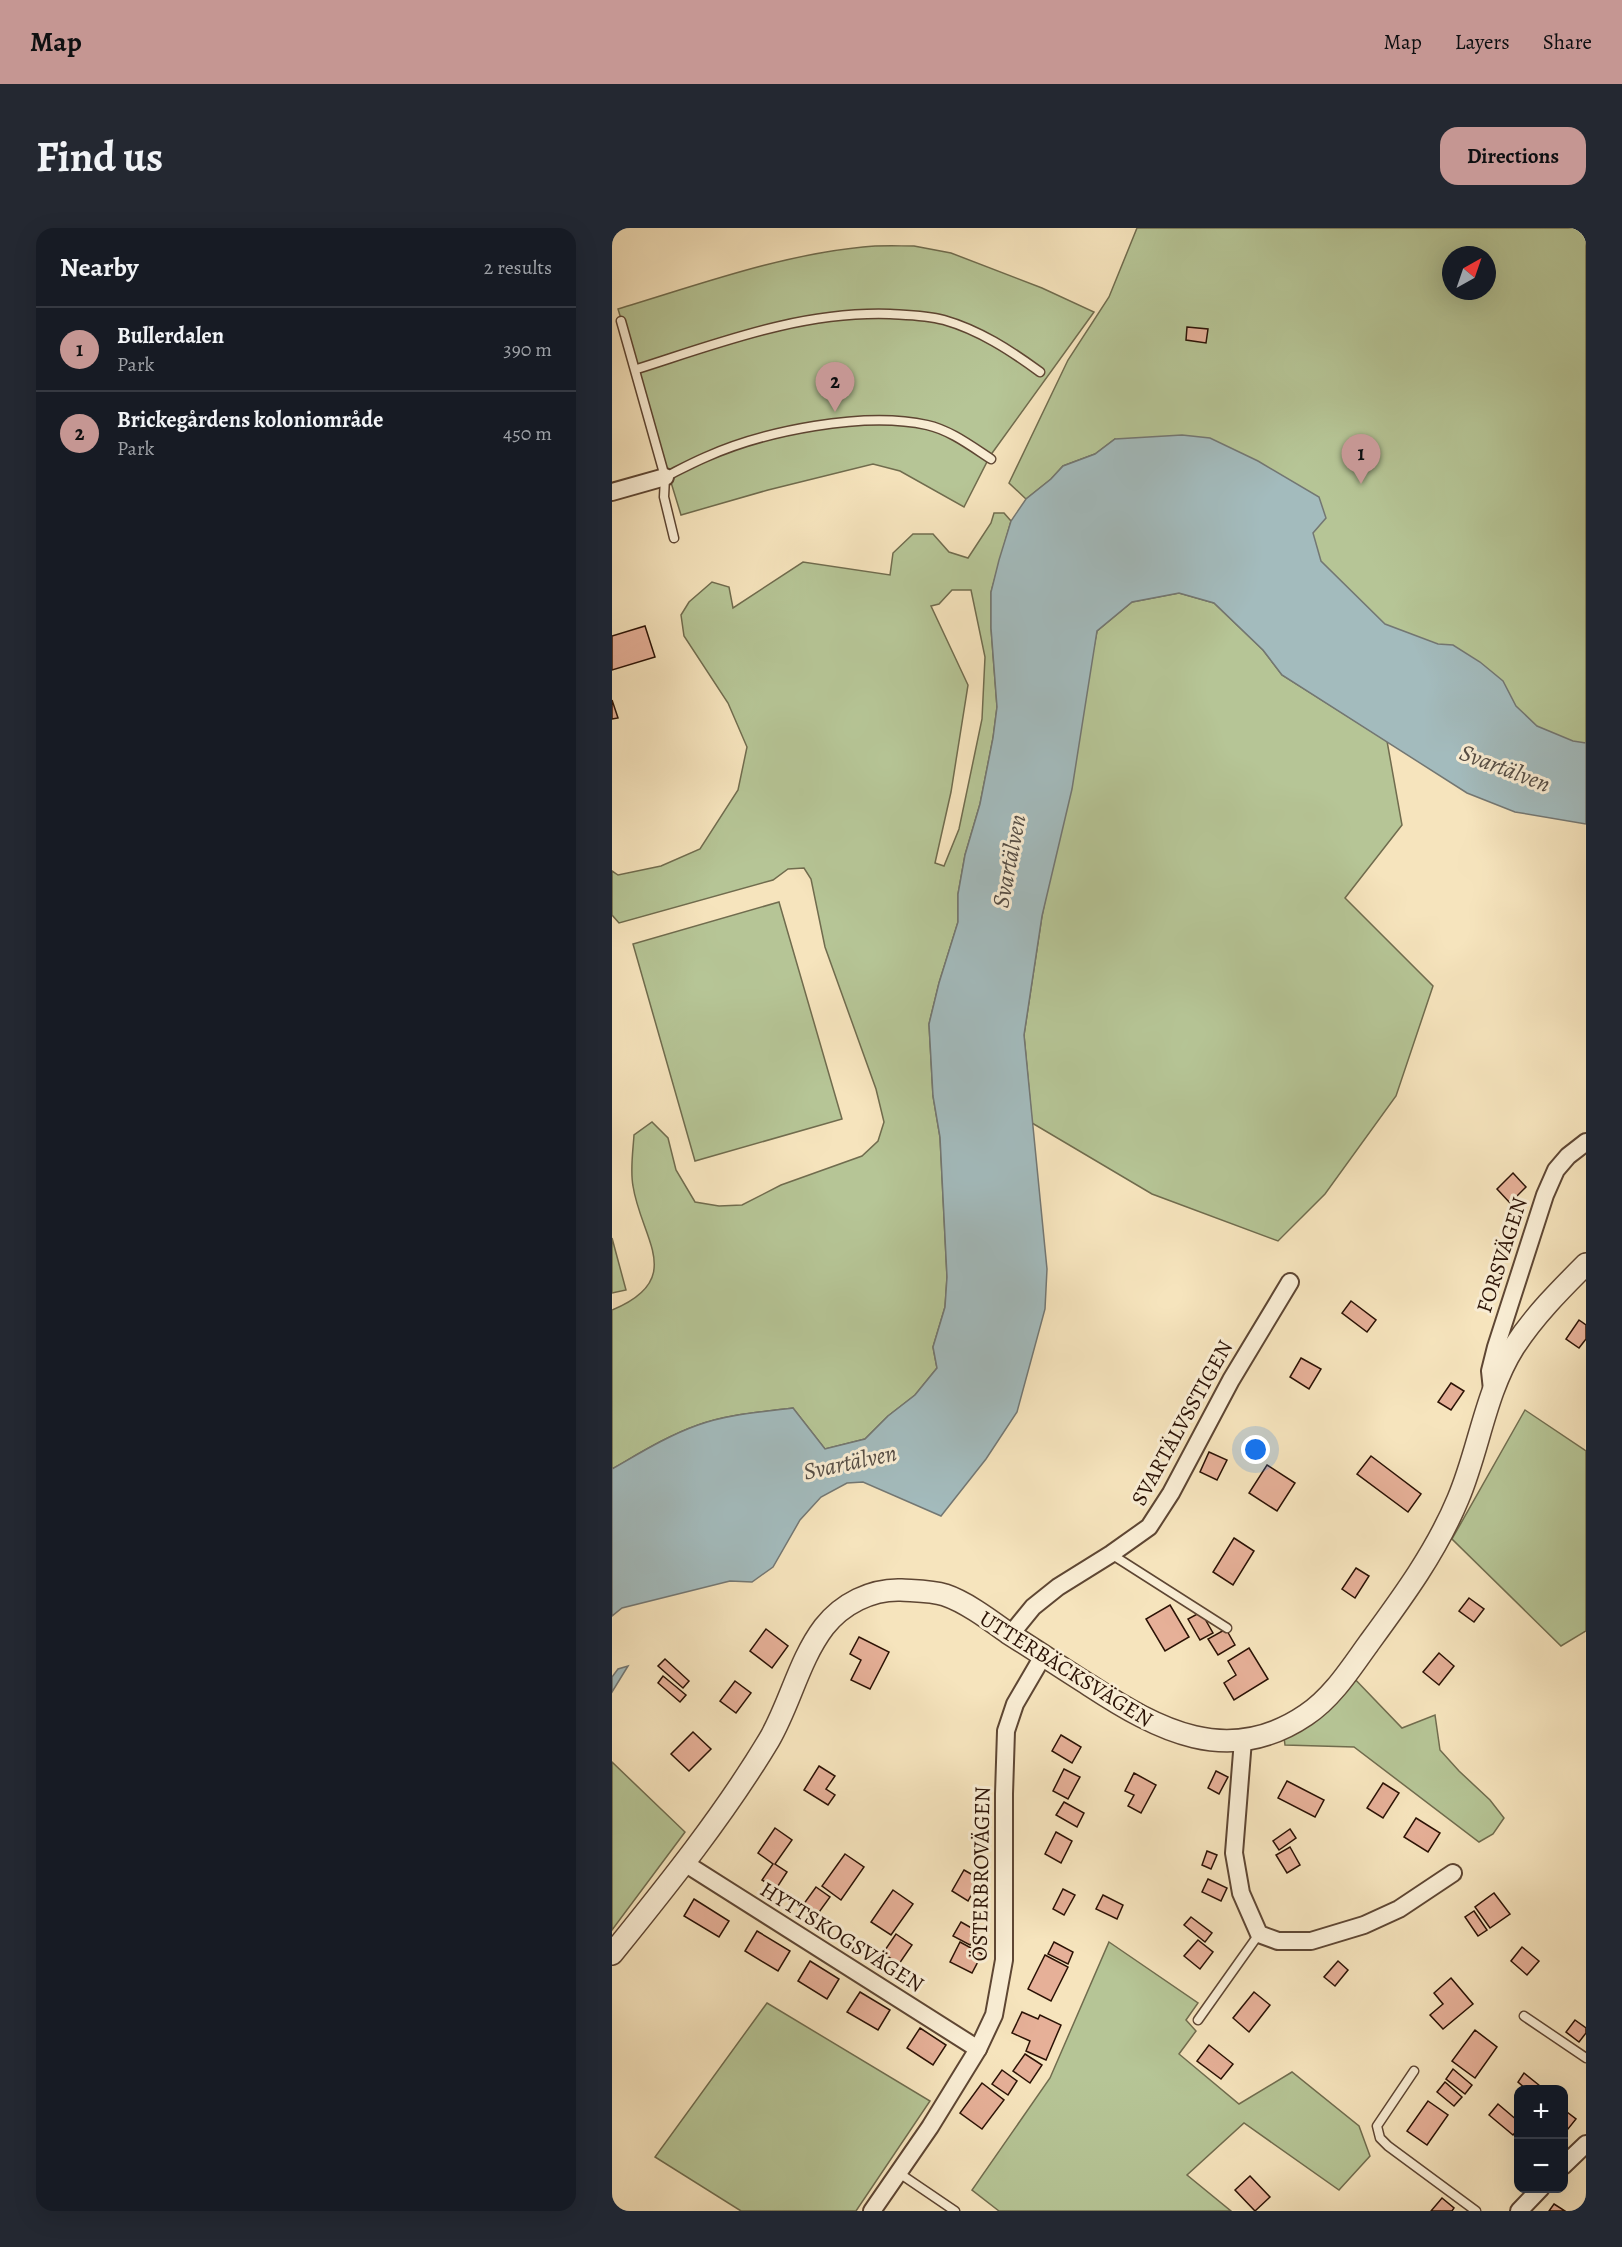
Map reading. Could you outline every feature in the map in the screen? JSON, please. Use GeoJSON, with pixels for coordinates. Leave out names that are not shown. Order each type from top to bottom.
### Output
{"type":"FeatureCollection","features":[{"type":"Feature","properties":{"kind":"street"},"geometry":{"type":"LineString","coordinates":[[612,492],[665,477]]}},
{"type":"Feature","properties":{"kind":"street","name":"FORSVÄGEN"},"geometry":{"type":"LineString","coordinates":[[1492,1396],[1490,1371],[1496,1347],[1545,1195],[1556,1170],[1568,1156],[1586,1142]]}},
{"type":"Feature","properties":{"kind":"street","name":"UTTERBÄCKSVÄGEN"},"geometry":{"type":"LineString","coordinates":[[612,1954],[730,1799],[770,1738],[824,1628],[849,1603],[868,1596],[896,1590],[944,1595],[986,1617],[1131,1713],[1186,1736],[1225,1741],[1243,1740],[1279,1730],[1309,1714],[1341,1681],[1400,1602],[1435,1547],[1459,1498],[1497,1380],[1513,1348],[1546,1304],[1586,1264]]}},
{"type":"Feature","properties":{"kind":"street","name":"SVARTÄLVSSTIGEN"},"geometry":{"type":"LineString","coordinates":[[1011,1634],[1033,1607],[1042,1600],[1149,1527],[1171,1493],[1231,1380],[1290,1282]]}},
{"type":"Feature","properties":{"kind":"street","name":"ÖSTERBROVÄGEN"},"geometry":{"type":"LineString","coordinates":[[872,2211],[978,2049],[994,2015],[1004,1960],[1006,1731],[1015,1704],[1043,1656]]}},
{"type":"Feature","properties":{"kind":"street"},"geometry":{"type":"LineString","coordinates":[[1243,1740],[1234,1852],[1241,1893],[1259,1934],[1278,1941],[1311,1941],[1364,1925],[1399,1909],[1453,1873]]}},
{"type":"Feature","properties":{"kind":"street","name":"HYTTSKOGSVÄGEN"},"geometry":{"type":"LineString","coordinates":[[683,1862],[978,2049]]}},
{"type":"Feature","properties":{"kind":"street"},"geometry":{"type":"LineString","coordinates":[[1568,2161],[1586,2144]]}},
{"type":"Feature","properties":{"kind":"street"},"geometry":{"type":"LineString","coordinates":[[1519,2211],[1536,2193]]}},
{"type":"Feature","properties":{"kind":"lane"},"geometry":{"type":"LineString","coordinates":[[637,369],[752,332],[796,321],[868,313],[915,315],[943,320],[976,332],[1011,350],[1040,372]]}},
{"type":"Feature","properties":{"kind":"lane"},"geometry":{"type":"LineString","coordinates":[[621,321],[637,369],[665,477],[664,497],[674,538]]}},
{"type":"Feature","properties":{"kind":"lane"},"geometry":{"type":"LineString","coordinates":[[665,477],[707,456],[734,447],[790,431],[842,422],[896,421],[928,425],[947,432],[991,459]]}},
{"type":"Feature","properties":{"kind":"lane"},"geometry":{"type":"LineString","coordinates":[[1111,1554],[1227,1628]]}},
{"type":"Feature","properties":{"kind":"lane"},"geometry":{"type":"LineString","coordinates":[[1198,2020],[1259,1934]]}},
{"type":"Feature","properties":{"kind":"lane"},"geometry":{"type":"LineString","coordinates":[[1524,2016],[1586,2058]]}},
{"type":"Feature","properties":{"kind":"lane"},"geometry":{"type":"LineString","coordinates":[[1414,2071],[1377,2126],[1380,2138],[1476,2211]]}},
{"type":"Feature","properties":{"kind":"lane"},"geometry":{"type":"LineString","coordinates":[[898,2173],[955,2211]]}},
{"type":"Feature","properties":{"kind":"green space"},"geometry":{"type":"Polygon","coordinates":[[[1137,228],[1586,228],[1586,786],[1115,439],[1095,454],[1063,466],[1026,499],[1009,483],[1068,360],[1109,297],[1137,228]]]}},
{"type":"Feature","properties":{"kind":"green space"},"geometry":{"type":"Polygon","coordinates":[[[869,246],[914,246],[951,253],[1042,288],[1094,312],[990,456],[964,507],[900,471],[873,464],[768,490],[681,515],[618,309],[739,272],[801,257],[869,246]]]}},
{"type":"Feature","properties":{"kind":"green space"},"geometry":{"type":"Polygon","coordinates":[[[994,513],[1004,513],[1011,521],[991,592],[991,628],[997,707],[980,804],[965,855],[958,894],[958,922],[929,1024],[933,1096],[940,1137],[947,1277],[945,1307],[933,1347],[937,1368],[915,1395],[888,1416],[865,1439],[825,1449],[793,1408],[757,1412],[721,1418],[687,1429],[612,1469],[612,1310],[635,1298],[648,1285],[654,1271],[654,1256],[633,1186],[634,1135],[652,1122],[668,1138],[676,1170],[695,1202],[719,1206],[742,1205],[781,1185],[862,1156],[878,1141],[884,1122],[876,1089],[825,947],[811,879],[804,868],[788,869],[773,880],[619,923],[612,915],[612,871],[618,875],[661,866],[700,849],[738,790],[747,747],[728,703],[684,636],[681,615],[689,602],[712,582],[729,587],[733,608],[803,562],[890,575],[893,553],[913,534],[933,534],[949,552],[968,558],[991,523],[994,513]],[[952,590],[939,604],[931,606],[968,685],[951,792],[935,863],[944,866],[959,829],[982,719],[985,657],[971,590],[952,590]]]}},
{"type":"Feature","properties":{"kind":"green space"},"geometry":{"type":"Polygon","coordinates":[[[1179,593],[1214,603],[1263,650],[1282,675],[1387,741],[1402,825],[1345,898],[1433,986],[1396,1096],[1325,1194],[1278,1241],[1152,1194],[1032,1123],[1024,1035],[1042,916],[1097,631],[1132,602],[1179,593]]]}},
{"type":"Feature","properties":{"kind":"green space"},"geometry":{"type":"Polygon","coordinates":[[[779,902],[842,1119],[695,1161],[633,944],[779,902]]]}},
{"type":"Feature","properties":{"kind":"green space"},"geometry":{"type":"Polygon","coordinates":[[[612,1238],[626,1290],[612,1293],[612,1238]]]}},
{"type":"Feature","properties":{"kind":"green space"},"geometry":{"type":"Polygon","coordinates":[[[1525,1410],[1586,1451],[1586,1631],[1561,1646],[1452,1539],[1525,1410]]]}},
{"type":"Feature","properties":{"kind":"green space"},"geometry":{"type":"Polygon","coordinates":[[[1349,1673],[1402,1728],[1435,1715],[1440,1750],[1490,1800],[1504,1818],[1493,1834],[1479,1842],[1354,1747],[1285,1745],[1283,1730],[1349,1673]]]}},
{"type":"Feature","properties":{"kind":"green space"},"geometry":{"type":"Polygon","coordinates":[[[612,1762],[685,1832],[612,1930],[612,1762]]]}},
{"type":"Feature","properties":{"kind":"green space"},"geometry":{"type":"Polygon","coordinates":[[[1109,1942],[1198,2003],[1186,2020],[1196,2031],[1179,2054],[1239,2104],[1292,2072],[1359,2126],[1370,2156],[1339,2190],[1244,2123],[1187,2175],[1231,2211],[999,2211],[972,2190],[1050,2078],[1109,1942]]]}},
{"type":"Feature","properties":{"kind":"green space"},"geometry":{"type":"Polygon","coordinates":[[[767,2003],[930,2101],[856,2211],[741,2211],[655,2157],[767,2003]]]}},
{"type":"Feature","properties":{"kind":"water","name":"Svartälven"},"geometry":{"type":"Polygon","coordinates":[[[1182,435],[1210,438],[1258,461],[1319,497],[1326,518],[1313,533],[1321,561],[1385,624],[1438,644],[1453,645],[1480,662],[1503,681],[1516,706],[1537,726],[1573,741],[1586,743],[1586,824],[1515,812],[1467,793],[1282,675],[1263,650],[1214,603],[1179,593],[1132,602],[1097,631],[1072,789],[1042,916],[1024,1035],[1047,1269],[1045,1309],[1017,1412],[986,1459],[941,1516],[863,1482],[847,1483],[821,1497],[800,1520],[773,1567],[752,1582],[730,1581],[622,1608],[612,1616],[612,1469],[687,1429],[709,1421],[793,1408],[825,1449],[865,1439],[888,1416],[915,1395],[937,1368],[933,1347],[945,1307],[947,1277],[940,1137],[933,1096],[929,1024],[958,922],[958,894],[965,855],[980,804],[993,738],[997,707],[991,628],[991,592],[999,560],[1011,521],[1026,499],[1063,466],[1095,454],[1115,439],[1182,435]]]}},
{"type":"Feature","properties":{"kind":"water"},"geometry":{"type":"Polygon","coordinates":[[[628,1666],[612,1692],[612,1677],[618,1669],[628,1666]]]}},
{"type":"Feature","properties":{"kind":"building"},"geometry":{"type":"Polygon","coordinates":[[[1187,327],[1208,329],[1206,343],[1186,340],[1187,327]]]}},
{"type":"Feature","properties":{"kind":"building"},"geometry":{"type":"Polygon","coordinates":[[[645,626],[655,657],[612,670],[612,636],[645,626]]]}},
{"type":"Feature","properties":{"kind":"building"},"geometry":{"type":"Polygon","coordinates":[[[612,700],[618,718],[612,719],[612,700]]]}},
{"type":"Feature","properties":{"kind":"building"},"geometry":{"type":"Polygon","coordinates":[[[1513,1173],[1526,1187],[1510,1203],[1497,1189],[1513,1173]]]}},
{"type":"Feature","properties":{"kind":"building"},"geometry":{"type":"Polygon","coordinates":[[[1351,1301],[1376,1320],[1367,1332],[1342,1313],[1351,1301]]]}},
{"type":"Feature","properties":{"kind":"building"},"geometry":{"type":"Polygon","coordinates":[[[1579,1320],[1586,1325],[1586,1339],[1579,1348],[1566,1339],[1579,1320]]]}},
{"type":"Feature","properties":{"kind":"building"},"geometry":{"type":"Polygon","coordinates":[[[1301,1358],[1321,1369],[1309,1389],[1290,1377],[1301,1358]]]}},
{"type":"Feature","properties":{"kind":"building"},"geometry":{"type":"Polygon","coordinates":[[[1451,1383],[1464,1391],[1451,1410],[1438,1402],[1451,1383]]]}},
{"type":"Feature","properties":{"kind":"building"},"geometry":{"type":"Polygon","coordinates":[[[1209,1452],[1227,1460],[1217,1480],[1200,1472],[1209,1452]]]}},
{"type":"Feature","properties":{"kind":"building"},"geometry":{"type":"Polygon","coordinates":[[[1371,1456],[1421,1494],[1408,1512],[1357,1474],[1371,1456]]]}},
{"type":"Feature","properties":{"kind":"building"},"geometry":{"type":"Polygon","coordinates":[[[1267,1465],[1295,1483],[1277,1511],[1249,1493],[1267,1465]]]}},
{"type":"Feature","properties":{"kind":"building"},"geometry":{"type":"Polygon","coordinates":[[[1234,1538],[1254,1551],[1233,1585],[1213,1572],[1234,1538]]]}},
{"type":"Feature","properties":{"kind":"building"},"geometry":{"type":"Polygon","coordinates":[[[1356,1568],[1369,1576],[1355,1598],[1342,1589],[1356,1568]]]}},
{"type":"Feature","properties":{"kind":"building"},"geometry":{"type":"Polygon","coordinates":[[[1469,1598],[1484,1609],[1474,1622],[1459,1611],[1469,1598]]]}},
{"type":"Feature","properties":{"kind":"building"},"geometry":{"type":"Polygon","coordinates":[[[1170,1605],[1189,1637],[1165,1651],[1146,1619],[1170,1605]]]}},
{"type":"Feature","properties":{"kind":"building"},"geometry":{"type":"Polygon","coordinates":[[[1201,1612],[1213,1633],[1200,1640],[1188,1619],[1201,1612]]]}},
{"type":"Feature","properties":{"kind":"building"},"geometry":{"type":"Polygon","coordinates":[[[766,1629],[788,1646],[772,1668],[750,1651],[766,1629]]]}},
{"type":"Feature","properties":{"kind":"building"},"geometry":{"type":"Polygon","coordinates":[[[1226,1629],[1235,1645],[1218,1655],[1208,1639],[1226,1629]]]}},
{"type":"Feature","properties":{"kind":"building"},"geometry":{"type":"Polygon","coordinates":[[[859,1637],[889,1652],[870,1689],[851,1680],[861,1660],[850,1654],[859,1637]]]}},
{"type":"Feature","properties":{"kind":"building"},"geometry":{"type":"Polygon","coordinates":[[[1249,1648],[1268,1679],[1234,1700],[1224,1683],[1236,1675],[1228,1661],[1249,1648]]]}},
{"type":"Feature","properties":{"kind":"building"},"geometry":{"type":"Polygon","coordinates":[[[1439,1653],[1454,1666],[1439,1685],[1423,1672],[1439,1653]]]}},
{"type":"Feature","properties":{"kind":"building"},"geometry":{"type":"Polygon","coordinates":[[[665,1659],[689,1681],[683,1688],[658,1666],[665,1659]]]}},
{"type":"Feature","properties":{"kind":"building"},"geometry":{"type":"Polygon","coordinates":[[[663,1676],[686,1695],[680,1702],[658,1683],[663,1676]]]}},
{"type":"Feature","properties":{"kind":"building"},"geometry":{"type":"Polygon","coordinates":[[[735,1681],[751,1693],[736,1713],[720,1701],[735,1681]]]}},
{"type":"Feature","properties":{"kind":"building"},"geometry":{"type":"Polygon","coordinates":[[[693,1732],[711,1749],[689,1771],[671,1754],[693,1732]]]}},
{"type":"Feature","properties":{"kind":"building"},"geometry":{"type":"Polygon","coordinates":[[[1061,1735],[1081,1747],[1072,1763],[1052,1751],[1061,1735]]]}},
{"type":"Feature","properties":{"kind":"building"},"geometry":{"type":"Polygon","coordinates":[[[819,1766],[835,1776],[826,1789],[835,1795],[828,1805],[804,1790],[819,1766]]]}},
{"type":"Feature","properties":{"kind":"building"},"geometry":{"type":"Polygon","coordinates":[[[1064,1769],[1080,1777],[1068,1799],[1053,1791],[1064,1769]]]}},
{"type":"Feature","properties":{"kind":"building"},"geometry":{"type":"Polygon","coordinates":[[[1216,1771],[1228,1777],[1219,1794],[1208,1788],[1216,1771]]]}},
{"type":"Feature","properties":{"kind":"building"},"geometry":{"type":"Polygon","coordinates":[[[1134,1773],[1156,1785],[1141,1813],[1128,1806],[1134,1795],[1125,1791],[1134,1773]]]}},
{"type":"Feature","properties":{"kind":"building"},"geometry":{"type":"Polygon","coordinates":[[[1287,1781],[1324,1800],[1315,1817],[1278,1798],[1287,1781]]]}},
{"type":"Feature","properties":{"kind":"building"},"geometry":{"type":"Polygon","coordinates":[[[1383,1783],[1399,1793],[1383,1818],[1367,1808],[1383,1783]]]}},
{"type":"Feature","properties":{"kind":"building"},"geometry":{"type":"Polygon","coordinates":[[[1064,1802],[1084,1813],[1077,1827],[1056,1815],[1064,1802]]]}},
{"type":"Feature","properties":{"kind":"building"},"geometry":{"type":"Polygon","coordinates":[[[1416,1818],[1440,1833],[1428,1852],[1404,1837],[1416,1818]]]}},
{"type":"Feature","properties":{"kind":"building"},"geometry":{"type":"Polygon","coordinates":[[[775,1828],[792,1840],[775,1864],[787,1872],[776,1889],[762,1880],[773,1864],[758,1853],[775,1828]]]}},
{"type":"Feature","properties":{"kind":"building"},"geometry":{"type":"Polygon","coordinates":[[[1290,1829],[1296,1838],[1279,1850],[1273,1841],[1290,1829]]]}},
{"type":"Feature","properties":{"kind":"building"},"geometry":{"type":"Polygon","coordinates":[[[1056,1832],[1072,1841],[1061,1863],[1045,1854],[1056,1832]]]}},
{"type":"Feature","properties":{"kind":"building"},"geometry":{"type":"Polygon","coordinates":[[[1290,1847],[1300,1865],[1287,1873],[1276,1855],[1290,1847]]]}},
{"type":"Feature","properties":{"kind":"building"},"geometry":{"type":"Polygon","coordinates":[[[1207,1851],[1217,1855],[1211,1869],[1202,1865],[1207,1851]]]}},
{"type":"Feature","properties":{"kind":"building"},"geometry":{"type":"Polygon","coordinates":[[[845,1854],[864,1867],[841,1900],[822,1886],[845,1854]]]}},
{"type":"Feature","properties":{"kind":"building"},"geometry":{"type":"Polygon","coordinates":[[[964,1870],[980,1879],[968,1901],[952,1891],[964,1870]]]}},
{"type":"Feature","properties":{"kind":"building"},"geometry":{"type":"Polygon","coordinates":[[[1208,1879],[1227,1888],[1221,1901],[1202,1892],[1208,1879]]]}},
{"type":"Feature","properties":{"kind":"building"},"geometry":{"type":"Polygon","coordinates":[[[816,1887],[830,1897],[817,1915],[803,1905],[816,1887]]]}},
{"type":"Feature","properties":{"kind":"building"},"geometry":{"type":"Polygon","coordinates":[[[1063,1889],[1075,1895],[1064,1915],[1053,1909],[1063,1889]]]}},
{"type":"Feature","properties":{"kind":"building"},"geometry":{"type":"Polygon","coordinates":[[[893,1890],[913,1904],[891,1935],[871,1922],[893,1890]]]}},
{"type":"Feature","properties":{"kind":"building"},"geometry":{"type":"Polygon","coordinates":[[[1494,1893],[1510,1914],[1490,1928],[1475,1907],[1494,1893]]]}},
{"type":"Feature","properties":{"kind":"building"},"geometry":{"type":"Polygon","coordinates":[[[1103,1895],[1123,1905],[1117,1919],[1096,1909],[1103,1895]]]}},
{"type":"Feature","properties":{"kind":"building"},"geometry":{"type":"Polygon","coordinates":[[[694,1899],[729,1921],[719,1937],[684,1916],[694,1899]]]}},
{"type":"Feature","properties":{"kind":"building"},"geometry":{"type":"Polygon","coordinates":[[[1474,1911],[1487,1930],[1478,1936],[1465,1917],[1474,1911]]]}},
{"type":"Feature","properties":{"kind":"building"},"geometry":{"type":"Polygon","coordinates":[[[1191,1917],[1212,1933],[1205,1942],[1184,1925],[1191,1917]]]}},
{"type":"Feature","properties":{"kind":"building"},"geometry":{"type":"Polygon","coordinates":[[[961,1922],[977,1931],[970,1945],[953,1936],[961,1922]]]}},
{"type":"Feature","properties":{"kind":"building"},"geometry":{"type":"Polygon","coordinates":[[[757,1931],[790,1951],[778,1971],[745,1951],[757,1931]]]}},
{"type":"Feature","properties":{"kind":"building"},"geometry":{"type":"Polygon","coordinates":[[[896,1934],[912,1945],[899,1964],[883,1953],[896,1934]]]}},
{"type":"Feature","properties":{"kind":"building"},"geometry":{"type":"Polygon","coordinates":[[[1198,1940],[1213,1952],[1200,1969],[1184,1956],[1198,1940]]]}},
{"type":"Feature","properties":{"kind":"building"},"geometry":{"type":"Polygon","coordinates":[[[960,1942],[982,1954],[972,1973],[950,1962],[960,1942]]]}},
{"type":"Feature","properties":{"kind":"building"},"geometry":{"type":"Polygon","coordinates":[[[1054,1942],[1073,1952],[1068,1964],[1048,1954],[1054,1942]]]}},
{"type":"Feature","properties":{"kind":"building"},"geometry":{"type":"Polygon","coordinates":[[[1522,1947],[1539,1961],[1527,1975],[1511,1961],[1522,1947]]]}},
{"type":"Feature","properties":{"kind":"building"},"geometry":{"type":"Polygon","coordinates":[[[1045,1955],[1068,1967],[1051,2001],[1028,1989],[1045,1955]]]}},
{"type":"Feature","properties":{"kind":"building"},"geometry":{"type":"Polygon","coordinates":[[[810,1961],[839,1979],[827,1999],[798,1981],[810,1961]]]}},
{"type":"Feature","properties":{"kind":"building"},"geometry":{"type":"Polygon","coordinates":[[[1338,1961],[1348,1970],[1335,1986],[1324,1977],[1338,1961]]]}},
{"type":"Feature","properties":{"kind":"building"},"geometry":{"type":"Polygon","coordinates":[[[1451,1978],[1473,2004],[1443,2029],[1430,2015],[1443,2004],[1434,1993],[1451,1978]]]}},
{"type":"Feature","properties":{"kind":"building"},"geometry":{"type":"Polygon","coordinates":[[[860,1992],[890,2010],[878,2030],[847,2012],[860,1992]]]}},
{"type":"Feature","properties":{"kind":"building"},"geometry":{"type":"Polygon","coordinates":[[[1254,1992],[1270,2005],[1249,2032],[1233,2018],[1254,1992]]]}},
{"type":"Feature","properties":{"kind":"building"},"geometry":{"type":"Polygon","coordinates":[[[1022,2012],[1038,2019],[1040,2015],[1061,2025],[1046,2060],[1026,2051],[1030,2041],[1012,2033],[1022,2012]]]}},
{"type":"Feature","properties":{"kind":"building"},"geometry":{"type":"Polygon","coordinates":[[[1575,2020],[1586,2028],[1586,2033],[1579,2042],[1566,2032],[1575,2020]]]}},
{"type":"Feature","properties":{"kind":"building"},"geometry":{"type":"Polygon","coordinates":[[[920,2028],[946,2045],[933,2065],[907,2048],[920,2028]]]}},
{"type":"Feature","properties":{"kind":"building"},"geometry":{"type":"Polygon","coordinates":[[[1475,2030],[1497,2047],[1475,2078],[1452,2061],[1475,2030]]]}},
{"type":"Feature","properties":{"kind":"building"},"geometry":{"type":"Polygon","coordinates":[[[1209,2045],[1233,2064],[1221,2079],[1197,2061],[1209,2045]]]}},
{"type":"Feature","properties":{"kind":"building"},"geometry":{"type":"Polygon","coordinates":[[[1025,2054],[1042,2065],[1030,2083],[1013,2071],[1025,2054]]]}},
{"type":"Feature","properties":{"kind":"building"},"geometry":{"type":"Polygon","coordinates":[[[1453,2069],[1472,2085],[1465,2094],[1446,2079],[1453,2069]]]}},
{"type":"Feature","properties":{"kind":"building"},"geometry":{"type":"Polygon","coordinates":[[[1002,2070],[1017,2081],[1008,2095],[992,2084],[1002,2070]]]}},
{"type":"Feature","properties":{"kind":"building"},"geometry":{"type":"Polygon","coordinates":[[[1524,2073],[1539,2085],[1521,2085],[1518,2082],[1524,2073]]]}},
{"type":"Feature","properties":{"kind":"building"},"geometry":{"type":"Polygon","coordinates":[[[1445,2082],[1462,2097],[1454,2106],[1437,2092],[1445,2082]]]}},
{"type":"Feature","properties":{"kind":"building"},"geometry":{"type":"Polygon","coordinates":[[[982,2083],[1004,2100],[982,2129],[960,2113],[982,2083]]]}},
{"type":"Feature","properties":{"kind":"building"},"geometry":{"type":"Polygon","coordinates":[[[1428,2101],[1448,2115],[1427,2145],[1407,2131],[1428,2101]]]}},
{"type":"Feature","properties":{"kind":"building"},"geometry":{"type":"Polygon","coordinates":[[[1498,2104],[1514,2118],[1514,2134],[1513,2135],[1489,2115],[1498,2104]]]}},
{"type":"Feature","properties":{"kind":"building"},"geometry":{"type":"Polygon","coordinates":[[[1568,2113],[1576,2119],[1568,2129],[1568,2113]]]}},
{"type":"Feature","properties":{"kind":"building"},"geometry":{"type":"Polygon","coordinates":[[[1250,2176],[1270,2197],[1255,2211],[1235,2190],[1250,2176]]]}},
{"type":"Feature","properties":{"kind":"building"},"geometry":{"type":"Polygon","coordinates":[[[1442,2198],[1454,2208],[1452,2211],[1431,2211],[1442,2198]]]}},
{"type":"Feature","properties":{"kind":"building"},"geometry":{"type":"Polygon","coordinates":[[[1554,2204],[1565,2211],[1549,2211],[1554,2204]]]}},
{"type":"Feature","properties":{"kind":"place","name":"Brickegårdens koloniområde"},"geometry":{"type":"Point","coordinates":[835,412]}},
{"type":"Feature","properties":{"kind":"place","name":"Bullerdalen"},"geometry":{"type":"Point","coordinates":[1361,484]}}]}
